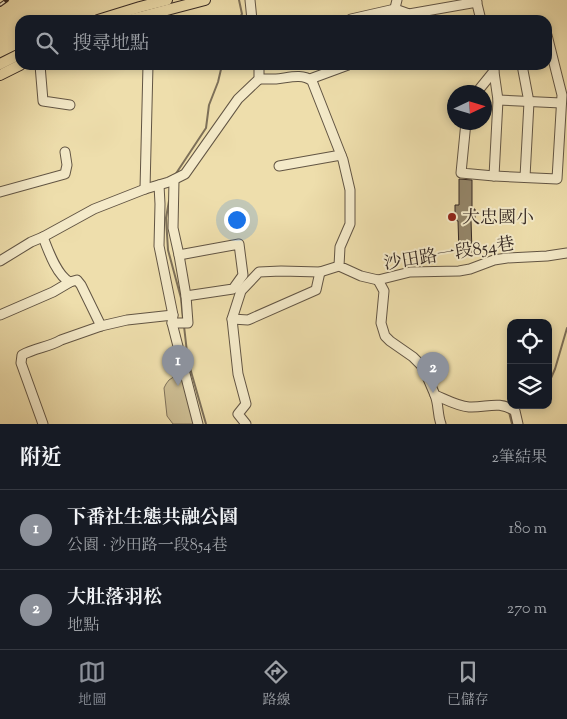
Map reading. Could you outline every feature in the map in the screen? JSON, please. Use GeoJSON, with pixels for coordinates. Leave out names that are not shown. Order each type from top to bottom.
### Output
{"type":"FeatureCollection","features":[{"type":"Feature","properties":{"kind":"main road"},"geometry":{"type":"LineString","coordinates":[[114,15],[166,0]]}},
{"type":"Feature","properties":{"kind":"main road"},"geometry":{"type":"LineString","coordinates":[[155,15],[205,0]]}},
{"type":"Feature","properties":{"kind":"main road"},"geometry":{"type":"LineString","coordinates":[[0,64],[15,56]]}},
{"type":"Feature","properties":{"kind":"main road"},"geometry":{"type":"LineString","coordinates":[[0,74],[15,66]]}},
{"type":"Feature","properties":{"kind":"street"},"geometry":{"type":"LineString","coordinates":[[250,0],[252,15]]}},
{"type":"Feature","properties":{"kind":"street"},"geometry":{"type":"LineString","coordinates":[[363,15],[396,4],[410,14],[476,1],[480,15]]}},
{"type":"Feature","properties":{"kind":"street"},"geometry":{"type":"LineString","coordinates":[[465,130],[461,174],[556,179],[562,95],[552,55]]}},
{"type":"Feature","properties":{"kind":"street"},"geometry":{"type":"LineString","coordinates":[[40,70],[43,101],[70,105]]}},
{"type":"Feature","properties":{"kind":"street"},"geometry":{"type":"LineString","coordinates":[[145,189],[148,70]]}},
{"type":"Feature","properties":{"kind":"street"},"geometry":{"type":"LineString","coordinates":[[1,258],[94,208],[169,182],[185,174],[238,100],[259,79],[259,70]]}},
{"type":"Feature","properties":{"kind":"street"},"geometry":{"type":"LineString","coordinates":[[310,79],[334,70]]}},
{"type":"Feature","properties":{"kind":"street"},"geometry":{"type":"LineString","coordinates":[[482,85],[493,70]]}},
{"type":"Feature","properties":{"kind":"street"},"geometry":{"type":"LineString","coordinates":[[494,70],[498,100],[494,176]]}},
{"type":"Feature","properties":{"kind":"street"},"geometry":{"type":"LineString","coordinates":[[523,70],[529,102],[525,177]]}},
{"type":"Feature","properties":{"kind":"street"},"geometry":{"type":"LineString","coordinates":[[246,424],[238,414],[246,404],[238,374],[232,320],[241,291],[259,272],[320,272],[339,266],[340,247],[350,224],[350,190],[341,156],[312,81],[307,77],[292,76],[276,79],[259,79]]}},
{"type":"Feature","properties":{"kind":"street"},"geometry":{"type":"LineString","coordinates":[[498,100],[561,103]]}},
{"type":"Feature","properties":{"kind":"street"},"geometry":{"type":"LineString","coordinates":[[0,192],[65,174],[67,165],[65,152]]}},
{"type":"Feature","properties":{"kind":"street"},"geometry":{"type":"LineString","coordinates":[[279,166],[341,156]]}},
{"type":"Feature","properties":{"kind":"street"},"geometry":{"type":"LineString","coordinates":[[43,424],[21,362],[22,355],[30,350],[56,343],[101,326],[127,320],[172,319],[188,323],[186,296],[173,228],[174,180]]}},
{"type":"Feature","properties":{"kind":"street"},"geometry":{"type":"LineString","coordinates":[[159,185],[159,246],[172,319],[198,424]]}},
{"type":"Feature","properties":{"kind":"street"},"geometry":{"type":"LineString","coordinates":[[43,237],[55,265],[66,280],[70,282]]}},
{"type":"Feature","properties":{"kind":"street"},"geometry":{"type":"LineString","coordinates":[[179,254],[239,244],[243,275],[233,288],[186,296]]}},
{"type":"Feature","properties":{"kind":"street","name":"沙田路一段854巷"},"geometry":{"type":"LineString","coordinates":[[339,266],[361,276],[378,280],[410,272],[459,271],[507,258],[567,253]]}},
{"type":"Feature","properties":{"kind":"street"},"geometry":{"type":"LineString","coordinates":[[232,320],[248,320],[316,290],[320,272]]}},
{"type":"Feature","properties":{"kind":"street"},"geometry":{"type":"LineString","coordinates":[[0,315],[78,280],[101,326]]}},
{"type":"Feature","properties":{"kind":"street"},"geometry":{"type":"LineString","coordinates":[[378,280],[384,291],[381,323],[385,336],[413,356],[421,365],[435,395],[441,424]]}},
{"type":"Feature","properties":{"kind":"street"},"geometry":{"type":"LineString","coordinates":[[435,395],[462,406],[503,404],[516,411],[518,424]]}},
{"type":"Feature","properties":{"kind":"shaded area"},"geometry":{"type":"Polygon","coordinates":[[[177,348],[200,424],[173,424],[167,416],[164,388],[169,380],[178,374],[175,358],[177,348]]]}},
{"type":"Feature","properties":{"kind":"building"},"geometry":{"type":"Polygon","coordinates":[[[459,179],[472,180],[472,209],[475,209],[475,220],[471,220],[472,252],[459,252],[458,221],[455,220],[455,205],[459,205],[459,179]]]}},
{"type":"Feature","properties":{"kind":"waterway"},"geometry":{"type":"LineString","coordinates":[[239,0],[241,15]]}},
{"type":"Feature","properties":{"kind":"waterway"},"geometry":{"type":"LineString","coordinates":[[175,175],[206,128],[209,105],[221,70]]}},
{"type":"Feature","properties":{"kind":"waterway"},"geometry":{"type":"LineString","coordinates":[[169,201],[166,218],[168,250],[181,298],[183,319]]}},
{"type":"Feature","properties":{"kind":"waterway"},"geometry":{"type":"LineString","coordinates":[[184,326],[188,361],[206,424]]}},
{"type":"Feature","properties":{"kind":"waterway"},"geometry":{"type":"LineString","coordinates":[[552,376],[567,328]]}},
{"type":"Feature","properties":{"kind":"waterway"},"geometry":{"type":"LineString","coordinates":[[509,412],[512,424]]}},
{"type":"Feature","properties":{"kind":"railway"},"geometry":{"type":"LineString","coordinates":[[0,5],[7,0]]}},
{"type":"Feature","properties":{"kind":"place","name":"大忠國小"},"geometry":{"type":"Point","coordinates":[452,217]}},
{"type":"Feature","properties":{"kind":"place","name":"下番社生態共融公園"},"geometry":{"type":"Point","coordinates":[178,386]}},
{"type":"Feature","properties":{"kind":"place","name":"大肚落羽松"},"geometry":{"type":"Point","coordinates":[433,393]}}]}
